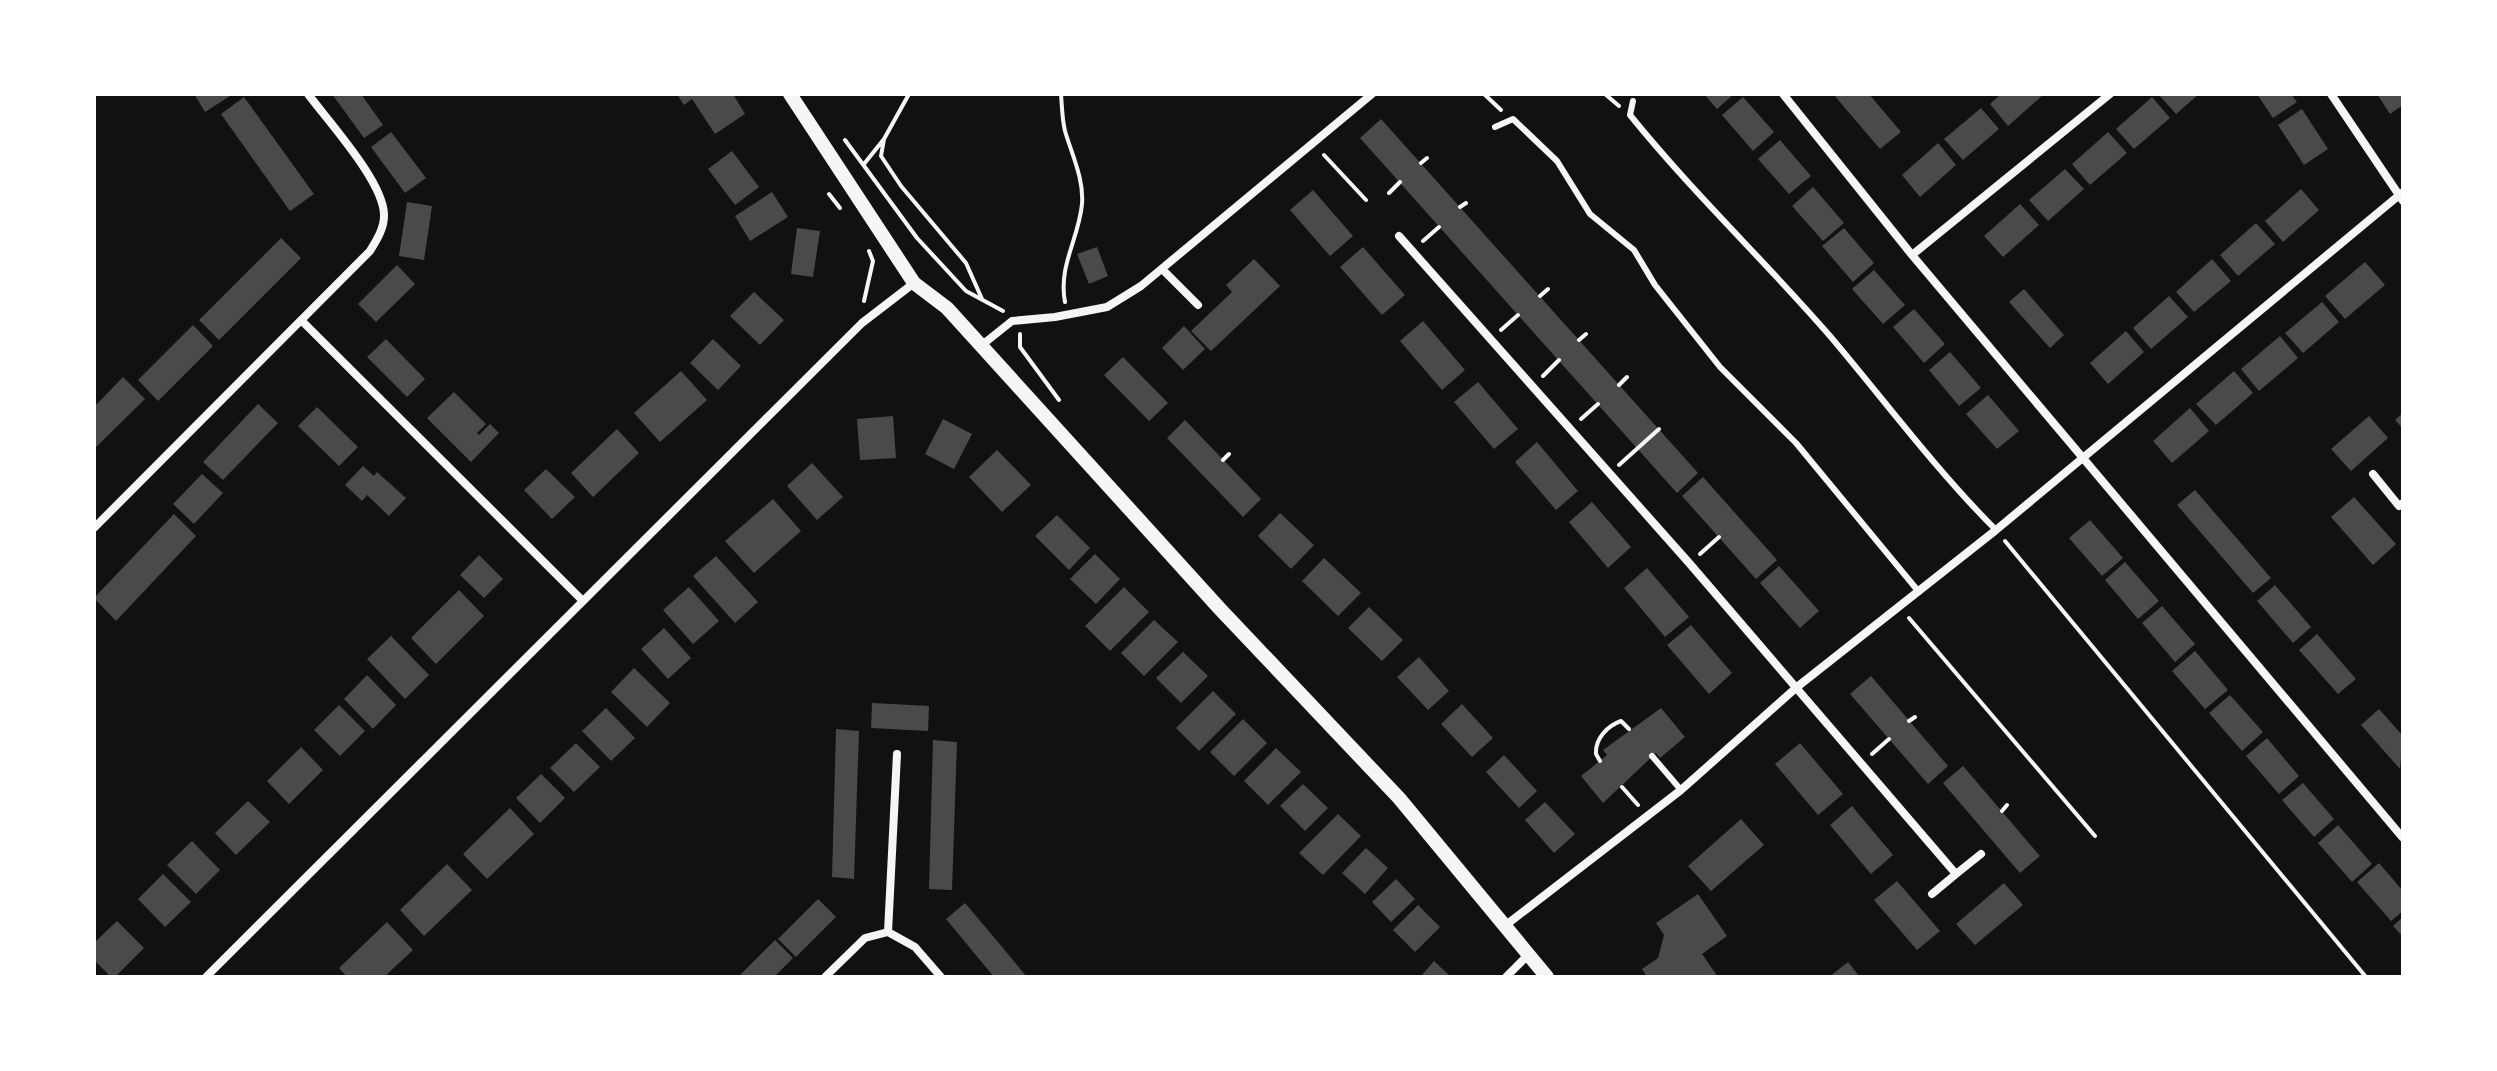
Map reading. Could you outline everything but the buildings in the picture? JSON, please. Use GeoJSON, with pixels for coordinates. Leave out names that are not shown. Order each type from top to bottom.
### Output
{"type":"FeatureCollection","features":[{"type":"Feature","properties":{"kind":"street"},"geometry":{"type":"LineString","coordinates":[[94,528],[370,251],[384,216],[372,183],[308,94]]}},
{"type":"Feature","properties":{"kind":"street"},"geometry":{"type":"LineString","coordinates":[[790,94],[914,283],[947,308],[982,345],[1220,609],[1399,798],[1547,977]]}},
{"type":"Feature","properties":{"kind":"street"},"geometry":{"type":"LineString","coordinates":[[982,345],[1012,321],[1107,307],[1162,269],[1372,94]]}},
{"type":"Feature","properties":{"kind":"street"},"geometry":{"type":"LineString","coordinates":[[1783,94],[1912,255],[2403,838]]}},
{"type":"Feature","properties":{"kind":"street"},"geometry":{"type":"LineString","coordinates":[[1912,255],[2110,94]]}},
{"type":"Feature","properties":{"kind":"street"},"geometry":{"type":"LineString","coordinates":[[1506,925],[1681,790],[1797,687],[1996,530],[2402,196],[2331,94]]}},
{"type":"Feature","properties":{"kind":"street"},"geometry":{"type":"LineString","coordinates":[[1399,236],[1690,564],[1956,874]]}},
{"type":"Feature","properties":{"kind":"street"},"geometry":{"type":"LineString","coordinates":[[1162,269],[1198,305]]}},
{"type":"Feature","properties":{"kind":"street"},"geometry":{"type":"LineString","coordinates":[[206,977],[862,323],[914,283]]}},
{"type":"Feature","properties":{"kind":"street"},"geometry":{"type":"LineString","coordinates":[[301,320],[583,601]]}},
{"type":"Feature","properties":{"kind":"street"},"geometry":{"type":"LineString","coordinates":[[2373,474],[2402,506]]}},
{"type":"Feature","properties":{"kind":"street"},"geometry":{"type":"LineString","coordinates":[[888,932],[897,754]]}},
{"type":"Feature","properties":{"kind":"street"},"geometry":{"type":"LineString","coordinates":[[1932,894],[1981,854]]}},
{"type":"Feature","properties":{"kind":"street"},"geometry":{"type":"LineString","coordinates":[[825,977],[865,938],[888,932],[915,947],[941,977]]}},
{"type":"Feature","properties":{"kind":"street"},"geometry":{"type":"LineString","coordinates":[[1506,977],[1529,954]]}},
{"type":"Feature","properties":{"kind":"street"},"geometry":{"type":"LineString","coordinates":[[217,968],[225,977]]}},
{"type":"Feature","properties":{"kind":"lane"},"geometry":{"type":"LineString","coordinates":[[1633,101],[1630,115],[1696,194],[1828,334],[1968,503],[1996,530]]}},
{"type":"Feature","properties":{"kind":"lane"},"geometry":{"type":"LineString","coordinates":[[1495,127],[1513,119],[1557,161],[1590,214],[1634,250],[1655,285],[1720,367],[1796,443],[1919,592]]}},
{"type":"Feature","properties":{"kind":"lane"},"geometry":{"type":"LineString","coordinates":[[1652,756],[1681,790]]}},
{"type":"Feature","properties":{"kind":"path"},"geometry":{"type":"LineString","coordinates":[[864,164],[884,139],[909,94]]}},
{"type":"Feature","properties":{"kind":"path"},"geometry":{"type":"LineString","coordinates":[[1061,94],[1064,127],[1082,182],[1082,206],[1062,285],[1068,315]]}},
{"type":"Feature","properties":{"kind":"path"},"geometry":{"type":"LineString","coordinates":[[1484,94],[1513,119]]}},
{"type":"Feature","properties":{"kind":"path"},"geometry":{"type":"LineString","coordinates":[[837,129],[917,238],[966,291],[1012,321],[1020,331],[1020,347],[1062,405]]}},
{"type":"Feature","properties":{"kind":"path"},"geometry":{"type":"LineString","coordinates":[[884,139],[881,156],[901,186],[966,263],[982,299]]}},
{"type":"Feature","properties":{"kind":"path"},"geometry":{"type":"LineString","coordinates":[[1314,145],[1366,200]]}},
{"type":"Feature","properties":{"kind":"path"},"geometry":{"type":"LineString","coordinates":[[1421,163],[1427,158]]}},
{"type":"Feature","properties":{"kind":"path"},"geometry":{"type":"LineString","coordinates":[[1389,193],[1400,182]]}},
{"type":"Feature","properties":{"kind":"path"},"geometry":{"type":"LineString","coordinates":[[829,194],[844,214]]}},
{"type":"Feature","properties":{"kind":"path"},"geometry":{"type":"LineString","coordinates":[[1460,207],[1466,203]]}},
{"type":"Feature","properties":{"kind":"path"},"geometry":{"type":"LineString","coordinates":[[867,246],[873,261],[868,285]]}},
{"type":"Feature","properties":{"kind":"path"},"geometry":{"type":"LineString","coordinates":[[1540,296],[1548,289]]}},
{"type":"Feature","properties":{"kind":"path"},"geometry":{"type":"LineString","coordinates":[[1491,339],[1518,315]]}},
{"type":"Feature","properties":{"kind":"path"},"geometry":{"type":"LineString","coordinates":[[1579,340],[1586,334]]}},
{"type":"Feature","properties":{"kind":"path"},"geometry":{"type":"LineString","coordinates":[[1532,386],[1559,360]]}},
{"type":"Feature","properties":{"kind":"path"},"geometry":{"type":"LineString","coordinates":[[1619,385],[1627,377]]}},
{"type":"Feature","properties":{"kind":"path"},"geometry":{"type":"LineString","coordinates":[[1570,429],[1598,404]]}},
{"type":"Feature","properties":{"kind":"path"},"geometry":{"type":"LineString","coordinates":[[1609,473],[1659,429]]}},
{"type":"Feature","properties":{"kind":"path"},"geometry":{"type":"LineString","coordinates":[[1223,460],[1229,454]]}},
{"type":"Feature","properties":{"kind":"path"},"geometry":{"type":"LineString","coordinates":[[1996,530],[2366,977]]}},
{"type":"Feature","properties":{"kind":"path"},"geometry":{"type":"LineString","coordinates":[[1690,564],[1719,537]]}},
{"type":"Feature","properties":{"kind":"path"},"geometry":{"type":"LineString","coordinates":[[1900,607],[2095,836]]}},
{"type":"Feature","properties":{"kind":"path"},"geometry":{"type":"LineString","coordinates":[[1909,721],[1915,717]]}},
{"type":"Feature","properties":{"kind":"path"},"geometry":{"type":"LineString","coordinates":[[1600,761],[1596,754],[1599,737],[1616,722],[1621,721],[1629,729]]}},
{"type":"Feature","properties":{"kind":"path"},"geometry":{"type":"LineString","coordinates":[[1862,763],[1889,739]]}},
{"type":"Feature","properties":{"kind":"path"},"geometry":{"type":"LineString","coordinates":[[1622,787],[1647,816]]}},
{"type":"Feature","properties":{"kind":"path"},"geometry":{"type":"LineString","coordinates":[[2002,811],[2007,805]]}}]}
